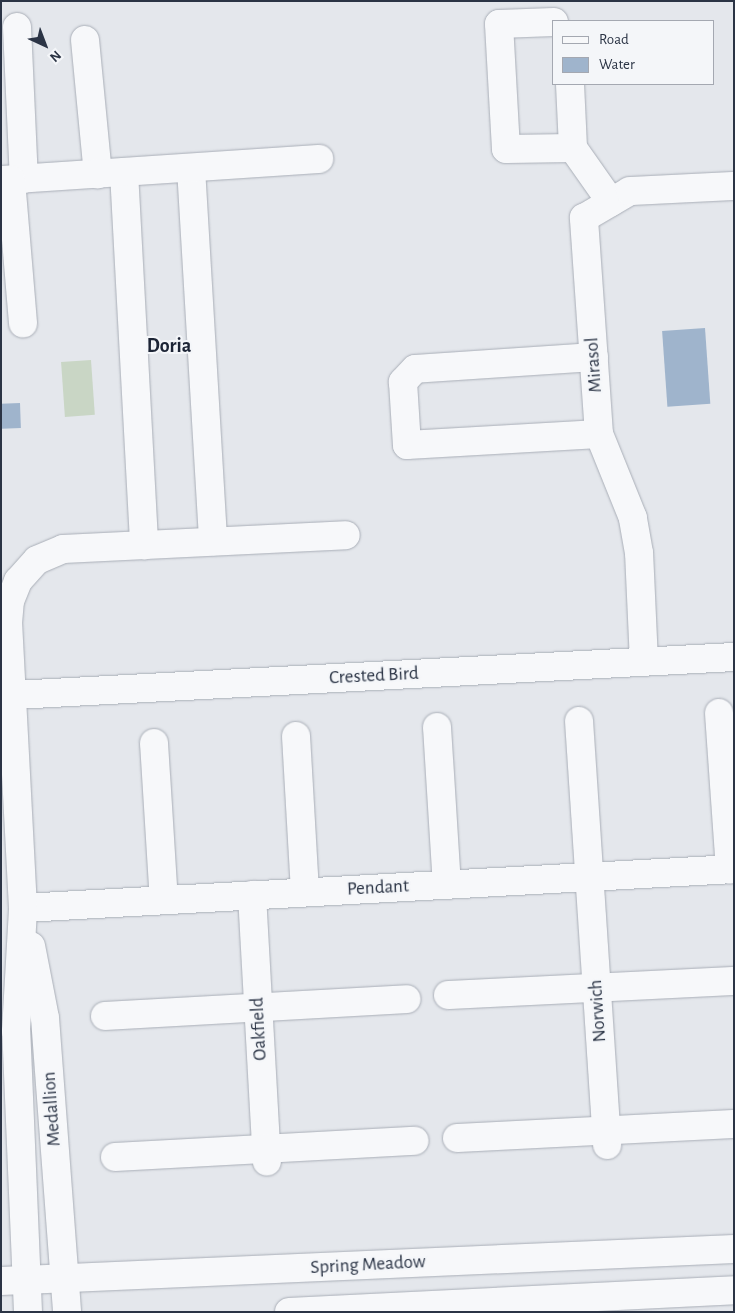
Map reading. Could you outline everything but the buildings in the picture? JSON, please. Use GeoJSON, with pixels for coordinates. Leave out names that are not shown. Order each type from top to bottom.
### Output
{"type":"FeatureCollection","features":[{"type":"Feature","properties":{"kind":"street"},"geometry":{"type":"LineString","coordinates":[[552,22],[499,24],[506,150],[573,148]]}},
{"type":"Feature","properties":{"kind":"street"},"geometry":{"type":"LineString","coordinates":[[16,27],[12,180],[23,323]]}},
{"type":"Feature","properties":{"kind":"street"},"geometry":{"type":"LineString","coordinates":[[85,40],[111,173],[144,545]]}},
{"type":"Feature","properties":{"kind":"street"},"geometry":{"type":"LineString","coordinates":[[570,85],[573,148],[611,202]]}},
{"type":"Feature","properties":{"kind":"street"},"geometry":{"type":"LineString","coordinates":[[12,180],[320,159]]}},
{"type":"Feature","properties":{"kind":"street"},"geometry":{"type":"LineString","coordinates":[[191,168],[213,542]]}},
{"type":"Feature","properties":{"kind":"street","name":"Mirasol"},"geometry":{"type":"LineString","coordinates":[[644,662],[639,553],[633,518],[599,434],[584,218],[630,191],[734,186]]}},
{"type":"Feature","properties":{"kind":"street"},"geometry":{"type":"LineString","coordinates":[[594,356],[415,369],[403,382],[407,445],[599,434]]}},
{"type":"Feature","properties":{"kind":"street","name":"Medallion"},"geometry":{"type":"LineString","coordinates":[[28,1312],[14,1281],[16,1031],[23,908],[14,696],[8,624],[10,601],[25,570],[37,560],[63,549],[346,535]]}},
{"type":"Feature","properties":{"kind":"street","name":"Crested Bird"},"geometry":{"type":"LineString","coordinates":[[14,696],[734,657]]}},
{"type":"Feature","properties":{"kind":"street"},"geometry":{"type":"LineString","coordinates":[[719,713],[732,870]]}},
{"type":"Feature","properties":{"kind":"street","name":"Norwich"},"geometry":{"type":"LineString","coordinates":[[579,721],[606,1138]]}},
{"type":"Feature","properties":{"kind":"street"},"geometry":{"type":"LineString","coordinates":[[437,727],[447,885]]}},
{"type":"Feature","properties":{"kind":"street"},"geometry":{"type":"LineString","coordinates":[[296,736],[305,892]]}},
{"type":"Feature","properties":{"kind":"street"},"geometry":{"type":"LineString","coordinates":[[154,743],[164,900]]}},
{"type":"Feature","properties":{"kind":"street","name":"Pendant"},"geometry":{"type":"LineString","coordinates":[[23,908],[732,870]]}},
{"type":"Feature","properties":{"kind":"street","name":"Oakfield"},"geometry":{"type":"LineString","coordinates":[[252,895],[266,1156]]}},
{"type":"Feature","properties":{"kind":"street","name":"Medallion"},"geometry":{"type":"LineString","coordinates":[[23,908],[46,1018],[67,1312]]}},
{"type":"Feature","properties":{"kind":"street"},"geometry":{"type":"LineString","coordinates":[[448,996],[734,981]]}},
{"type":"Feature","properties":{"kind":"street"},"geometry":{"type":"LineString","coordinates":[[105,1016],[407,999]]}},
{"type":"Feature","properties":{"kind":"street"},"geometry":{"type":"LineString","coordinates":[[457,1138],[606,1138],[734,1124]]}},
{"type":"Feature","properties":{"kind":"street"},"geometry":{"type":"LineString","coordinates":[[115,1157],[266,1156],[415,1141]]}},
{"type":"Feature","properties":{"kind":"street","name":"Spring Meadow"},"geometry":{"type":"LineString","coordinates":[[14,1281],[734,1249]]}},
{"type":"Feature","properties":{"kind":"street"},"geometry":{"type":"LineString","coordinates":[[289,1312],[734,1290]]}},
{"type":"Feature","properties":{"kind":"green space"},"geometry":{"type":"Polygon","coordinates":[[[91,360],[95,415],[65,417],[61,362],[91,360]]]}},
{"type":"Feature","properties":{"kind":"water"},"geometry":{"type":"Polygon","coordinates":[[[705,328],[710,404],[667,407],[662,331],[705,328]]]}},
{"type":"Feature","properties":{"kind":"water"},"geometry":{"type":"Polygon","coordinates":[[[20,403],[21,428],[2,429],[1,404],[20,403]]]}},
{"type":"Feature","properties":{"kind":"district","name":"Doria"},"geometry":{"type":"Point","coordinates":[169,346]}}]}
